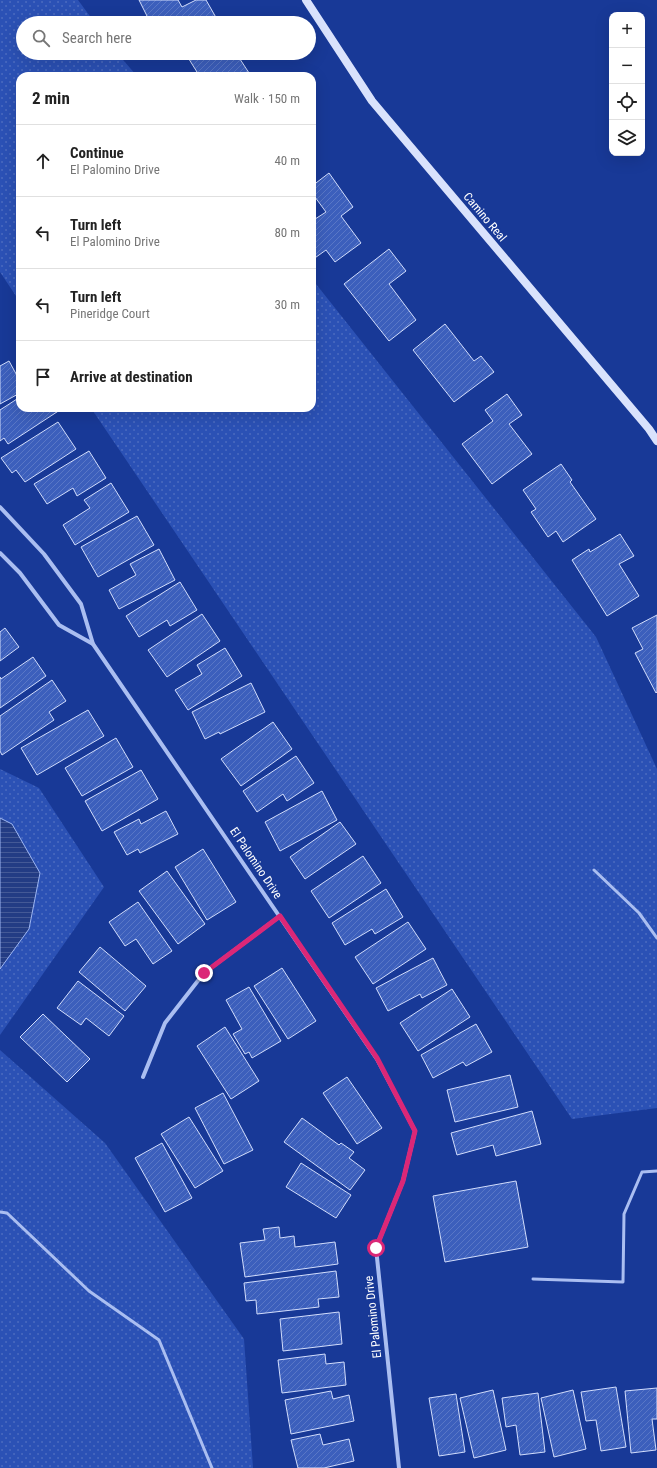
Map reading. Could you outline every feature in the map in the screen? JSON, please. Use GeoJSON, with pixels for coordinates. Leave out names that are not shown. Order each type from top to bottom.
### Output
{"type":"FeatureCollection","features":[{"type":"Feature","properties":{"kind":"main road","name":"Camino Real"},"geometry":{"type":"LineString","coordinates":[[306,0],[372,101],[649,428],[657,441]]}},
{"type":"Feature","properties":{"kind":"street","name":"El Palomino Drive"},"geometry":{"type":"LineString","coordinates":[[0,507],[44,554],[82,604],[93,644],[377,1058],[415,1131],[403,1181],[376,1248],[399,1468]]}},
{"type":"Feature","properties":{"kind":"street","name":"El Palomino Drive"},"geometry":{"type":"LineString","coordinates":[[0,553],[20,573],[59,625],[93,644]]}},
{"type":"Feature","properties":{"kind":"street"},"geometry":{"type":"LineString","coordinates":[[144,1077],[165,1023],[204,973],[280,916]]}},
{"type":"Feature","properties":{"kind":"lane"},"geometry":{"type":"LineString","coordinates":[[594,870],[639,913],[657,938]]}},
{"type":"Feature","properties":{"kind":"lane"},"geometry":{"type":"LineString","coordinates":[[533,1279],[623,1282],[624,1214],[642,1172],[657,1171]]}},
{"type":"Feature","properties":{"kind":"lane"},"geometry":{"type":"LineString","coordinates":[[0,1212],[7,1213],[89,1291],[159,1340],[212,1468]]}},
{"type":"Feature","properties":{"kind":"shaded area"},"geometry":{"type":"Polygon","coordinates":[[[0,0],[78,0],[90,16],[16,16],[16,60],[123,60],[134,72],[16,72],[16,296],[0,272],[0,0]]]}},
{"type":"Feature","properties":{"kind":"shaded area"},"geometry":{"type":"Polygon","coordinates":[[[316,284],[596,637],[657,769],[657,1108],[572,1119],[94,412],[316,412],[316,284]]]}},
{"type":"Feature","properties":{"kind":"shaded area"},"geometry":{"type":"Polygon","coordinates":[[[0,769],[39,788],[104,887],[0,1035],[0,769]]]}},
{"type":"Feature","properties":{"kind":"shaded area"},"geometry":{"type":"Polygon","coordinates":[[[0,818],[12,824],[40,873],[29,929],[0,969],[0,818]]]}},
{"type":"Feature","properties":{"kind":"shaded area"},"geometry":{"type":"Polygon","coordinates":[[[0,1050],[105,1143],[244,1339],[253,1468],[0,1468],[0,1050]]]}},
{"type":"Feature","properties":{"kind":"building"},"geometry":{"type":"Polygon","coordinates":[[[139,0],[178,0],[182,7],[196,0],[206,0],[215,16],[147,16],[139,0]]]}},
{"type":"Feature","properties":{"kind":"building"},"geometry":{"type":"Polygon","coordinates":[[[190,60],[241,60],[248,72],[197,72],[190,60]]]}},
{"type":"Feature","properties":{"kind":"building"},"geometry":{"type":"Polygon","coordinates":[[[329,173],[353,207],[341,216],[361,243],[335,262],[326,250],[316,257],[316,218],[326,212],[316,198],[316,183],[329,173]]]}},
{"type":"Feature","properties":{"kind":"building"},"geometry":{"type":"Polygon","coordinates":[[[389,249],[406,271],[389,284],[416,320],[389,341],[344,284],[389,249]]]}},
{"type":"Feature","properties":{"kind":"building"},"geometry":{"type":"Polygon","coordinates":[[[445,324],[474,361],[481,356],[494,372],[454,402],[413,350],[445,324]]]}},
{"type":"Feature","properties":{"kind":"building"},"geometry":{"type":"Polygon","coordinates":[[[9,361],[16,374],[16,395],[0,404],[0,366],[9,361]]]}},
{"type":"Feature","properties":{"kind":"building"},"geometry":{"type":"Polygon","coordinates":[[[507,394],[522,415],[509,424],[532,454],[492,484],[462,444],[493,421],[485,410],[507,394]]]}},
{"type":"Feature","properties":{"kind":"building"},"geometry":{"type":"Polygon","coordinates":[[[16,400],[16,412],[57,412],[8,444],[4,438],[0,441],[0,410],[16,400]]]}},
{"type":"Feature","properties":{"kind":"building"},"geometry":{"type":"Polygon","coordinates":[[[58,422],[76,449],[25,482],[16,470],[12,473],[1,458],[58,422]]]}},
{"type":"Feature","properties":{"kind":"building"},"geometry":{"type":"Polygon","coordinates":[[[89,451],[106,478],[77,496],[73,488],[47,504],[34,484],[89,451]]]}},
{"type":"Feature","properties":{"kind":"building"},"geometry":{"type":"Polygon","coordinates":[[[561,464],[572,480],[570,482],[596,519],[563,542],[556,531],[548,537],[531,512],[536,509],[523,490],[561,464]]]}},
{"type":"Feature","properties":{"kind":"building"},"geometry":{"type":"Polygon","coordinates":[[[111,483],[129,512],[75,545],[63,525],[90,508],[84,500],[111,483]]]}},
{"type":"Feature","properties":{"kind":"building"},"geometry":{"type":"Polygon","coordinates":[[[137,516],[154,545],[98,577],[81,547],[137,516]]]}},
{"type":"Feature","properties":{"kind":"building"},"geometry":{"type":"Polygon","coordinates":[[[620,534],[634,556],[619,564],[639,596],[607,616],[572,560],[589,549],[590,552],[620,534]]]}},
{"type":"Feature","properties":{"kind":"building"},"geometry":{"type":"Polygon","coordinates":[[[159,549],[175,580],[119,609],[109,590],[136,575],[130,564],[159,549]]]}},
{"type":"Feature","properties":{"kind":"building"},"geometry":{"type":"Polygon","coordinates":[[[180,582],[197,610],[170,626],[167,620],[139,637],[126,616],[180,582]]]}},
{"type":"Feature","properties":{"kind":"building"},"geometry":{"type":"Polygon","coordinates":[[[202,614],[220,641],[167,677],[148,650],[202,614]]]}},
{"type":"Feature","properties":{"kind":"building"},"geometry":{"type":"Polygon","coordinates":[[[657,615],[656,693],[635,653],[643,649],[632,628],[657,615]]]}},
{"type":"Feature","properties":{"kind":"building"},"geometry":{"type":"Polygon","coordinates":[[[5,628],[19,647],[0,661],[0,632],[5,628]]]}},
{"type":"Feature","properties":{"kind":"building"},"geometry":{"type":"Polygon","coordinates":[[[225,648],[242,676],[188,710],[175,690],[202,674],[197,665],[225,648]]]}},
{"type":"Feature","properties":{"kind":"building"},"geometry":{"type":"Polygon","coordinates":[[[33,657],[46,676],[0,708],[0,677],[1,679],[33,657]]]}},
{"type":"Feature","properties":{"kind":"building"},"geometry":{"type":"Polygon","coordinates":[[[52,680],[66,701],[49,712],[54,720],[2,755],[0,751],[0,716],[52,680]]]}},
{"type":"Feature","properties":{"kind":"building"},"geometry":{"type":"Polygon","coordinates":[[[251,683],[265,712],[220,734],[219,732],[205,739],[192,712],[251,683]]]}},
{"type":"Feature","properties":{"kind":"building"},"geometry":{"type":"Polygon","coordinates":[[[88,710],[104,736],[37,775],[21,748],[88,710]]]}},
{"type":"Feature","properties":{"kind":"building"},"geometry":{"type":"Polygon","coordinates":[[[273,722],[292,749],[241,786],[221,759],[273,722]]]}},
{"type":"Feature","properties":{"kind":"building"},"geometry":{"type":"Polygon","coordinates":[[[116,738],[133,767],[82,796],[65,768],[116,738]]]}},
{"type":"Feature","properties":{"kind":"building"},"geometry":{"type":"Polygon","coordinates":[[[296,756],[314,783],[287,801],[283,794],[257,812],[243,791],[296,756]]]}},
{"type":"Feature","properties":{"kind":"building"},"geometry":{"type":"Polygon","coordinates":[[[141,770],[158,799],[102,831],[85,801],[141,770]]]}},
{"type":"Feature","properties":{"kind":"building"},"geometry":{"type":"Polygon","coordinates":[[[322,791],[337,820],[280,851],[265,822],[322,791]]]}},
{"type":"Feature","properties":{"kind":"building"},"geometry":{"type":"Polygon","coordinates":[[[166,811],[178,834],[140,853],[138,849],[127,855],[114,832],[139,819],[141,824],[166,811]]]}},
{"type":"Feature","properties":{"kind":"building"},"geometry":{"type":"Polygon","coordinates":[[[340,822],[356,844],[305,879],[290,857],[340,822]]]}},
{"type":"Feature","properties":{"kind":"building"},"geometry":{"type":"Polygon","coordinates":[[[203,849],[236,902],[207,920],[175,867],[203,849]]]}},
{"type":"Feature","properties":{"kind":"building"},"geometry":{"type":"Polygon","coordinates":[[[363,856],[381,883],[329,918],[311,891],[363,856]]]}},
{"type":"Feature","properties":{"kind":"building"},"geometry":{"type":"Polygon","coordinates":[[[167,871],[205,924],[178,944],[139,891],[167,871]]]}},
{"type":"Feature","properties":{"kind":"building"},"geometry":{"type":"Polygon","coordinates":[[[386,889],[403,917],[375,934],[372,929],[345,945],[332,923],[386,889]]]}},
{"type":"Feature","properties":{"kind":"building"},"geometry":{"type":"Polygon","coordinates":[[[138,902],[172,951],[153,964],[136,939],[125,946],[109,922],[138,902]]]}},
{"type":"Feature","properties":{"kind":"building"},"geometry":{"type":"Polygon","coordinates":[[[408,922],[426,949],[373,984],[355,957],[408,922]]]}},
{"type":"Feature","properties":{"kind":"building"},"geometry":{"type":"Polygon","coordinates":[[[100,947],[146,986],[125,1011],[79,972],[100,947]]]}},
{"type":"Feature","properties":{"kind":"building"},"geometry":{"type":"Polygon","coordinates":[[[433,958],[447,985],[422,998],[420,994],[388,1011],[376,988],[433,958]]]}},
{"type":"Feature","properties":{"kind":"building"},"geometry":{"type":"Polygon","coordinates":[[[282,968],[316,1021],[288,1039],[254,986],[282,968]]]}},
{"type":"Feature","properties":{"kind":"building"},"geometry":{"type":"Polygon","coordinates":[[[78,981],[124,1016],[109,1036],[86,1018],[81,1025],[57,1008],[78,981]]]}},
{"type":"Feature","properties":{"kind":"building"},"geometry":{"type":"Polygon","coordinates":[[[249,987],[281,1041],[252,1058],[249,1052],[245,1054],[233,1034],[242,1029],[226,1000],[249,987]]]}},
{"type":"Feature","properties":{"kind":"building"},"geometry":{"type":"Polygon","coordinates":[[[452,989],[470,1017],[418,1051],[400,1023],[452,989]]]}},
{"type":"Feature","properties":{"kind":"building"},"geometry":{"type":"Polygon","coordinates":[[[43,1014],[90,1059],[67,1082],[20,1037],[43,1014]]]}},
{"type":"Feature","properties":{"kind":"building"},"geometry":{"type":"Polygon","coordinates":[[[476,1024],[492,1052],[466,1066],[463,1062],[433,1078],[421,1055],[476,1024]]]}},
{"type":"Feature","properties":{"kind":"building"},"geometry":{"type":"Polygon","coordinates":[[[225,1027],[259,1081],[231,1099],[197,1046],[225,1027]]]}},
{"type":"Feature","properties":{"kind":"building"},"geometry":{"type":"Polygon","coordinates":[[[510,1075],[518,1107],[455,1122],[447,1090],[510,1075]]]}},
{"type":"Feature","properties":{"kind":"building"},"geometry":{"type":"Polygon","coordinates":[[[347,1077],[382,1128],[357,1144],[323,1093],[347,1077]]]}},
{"type":"Feature","properties":{"kind":"building"},"geometry":{"type":"Polygon","coordinates":[[[223,1093],[253,1150],[224,1164],[195,1108],[223,1093]]]}},
{"type":"Feature","properties":{"kind":"building"},"geometry":{"type":"Polygon","coordinates":[[[532,1111],[541,1144],[496,1156],[493,1145],[457,1155],[451,1133],[532,1111]]]}},
{"type":"Feature","properties":{"kind":"building"},"geometry":{"type":"Polygon","coordinates":[[[189,1117],[223,1171],[195,1188],[161,1134],[189,1117]]]}},
{"type":"Feature","properties":{"kind":"building"},"geometry":{"type":"Polygon","coordinates":[[[302,1118],[339,1145],[341,1143],[354,1152],[349,1158],[365,1170],[350,1190],[284,1142],[302,1118]]]}},
{"type":"Feature","properties":{"kind":"building"},"geometry":{"type":"Polygon","coordinates":[[[162,1143],[192,1198],[165,1212],[135,1158],[162,1143]]]}},
{"type":"Feature","properties":{"kind":"building"},"geometry":{"type":"Polygon","coordinates":[[[301,1163],[351,1195],[336,1218],[286,1187],[301,1163]]]}},
{"type":"Feature","properties":{"kind":"building"},"geometry":{"type":"Polygon","coordinates":[[[516,1181],[528,1247],[445,1262],[433,1196],[516,1181]]]}},
{"type":"Feature","properties":{"kind":"building"},"geometry":{"type":"Polygon","coordinates":[[[279,1227],[280,1238],[294,1236],[295,1247],[335,1242],[338,1264],[245,1277],[240,1243],[265,1240],[263,1229],[279,1227]]]}},
{"type":"Feature","properties":{"kind":"building"},"geometry":{"type":"Polygon","coordinates":[[[336,1271],[339,1297],[318,1299],[319,1307],[257,1314],[256,1300],[246,1301],[244,1283],[336,1271]]]}},
{"type":"Feature","properties":{"kind":"building"},"geometry":{"type":"Polygon","coordinates":[[[339,1312],[342,1344],[283,1351],[280,1319],[339,1312]]]}},
{"type":"Feature","properties":{"kind":"building"},"geometry":{"type":"Polygon","coordinates":[[[325,1354],[326,1364],[344,1362],[346,1385],[282,1393],[278,1360],[325,1354]]]}},
{"type":"Feature","properties":{"kind":"building"},"geometry":{"type":"Polygon","coordinates":[[[616,1387],[626,1447],[601,1451],[596,1420],[586,1421],[581,1392],[616,1387]]]}},
{"type":"Feature","properties":{"kind":"building"},"geometry":{"type":"Polygon","coordinates":[[[657,1388],[657,1419],[652,1419],[656,1450],[631,1453],[625,1391],[657,1388]]]}},
{"type":"Feature","properties":{"kind":"building"},"geometry":{"type":"Polygon","coordinates":[[[493,1390],[506,1450],[474,1458],[460,1398],[493,1390]]]}},
{"type":"Feature","properties":{"kind":"building"},"geometry":{"type":"Polygon","coordinates":[[[573,1390],[586,1449],[554,1457],[541,1398],[573,1390]]]}},
{"type":"Feature","properties":{"kind":"building"},"geometry":{"type":"Polygon","coordinates":[[[331,1391],[333,1399],[349,1395],[354,1421],[291,1434],[285,1400],[331,1391]]]}},
{"type":"Feature","properties":{"kind":"building"},"geometry":{"type":"Polygon","coordinates":[[[538,1393],[545,1452],[520,1455],[516,1425],[506,1427],[502,1398],[538,1393]]]}},
{"type":"Feature","properties":{"kind":"building"},"geometry":{"type":"Polygon","coordinates":[[[456,1394],[465,1452],[439,1456],[429,1398],[456,1394]]]}},
{"type":"Feature","properties":{"kind":"building"},"geometry":{"type":"Polygon","coordinates":[[[320,1434],[323,1445],[349,1439],[354,1461],[324,1468],[298,1468],[291,1440],[320,1434]]]}},
{"type":"Feature","properties":{"kind":"route"},"geometry":{"type":"LineString","coordinates":[[204,973],[280,916],[377,1058],[415,1131],[403,1181],[376,1248]]}}]}
